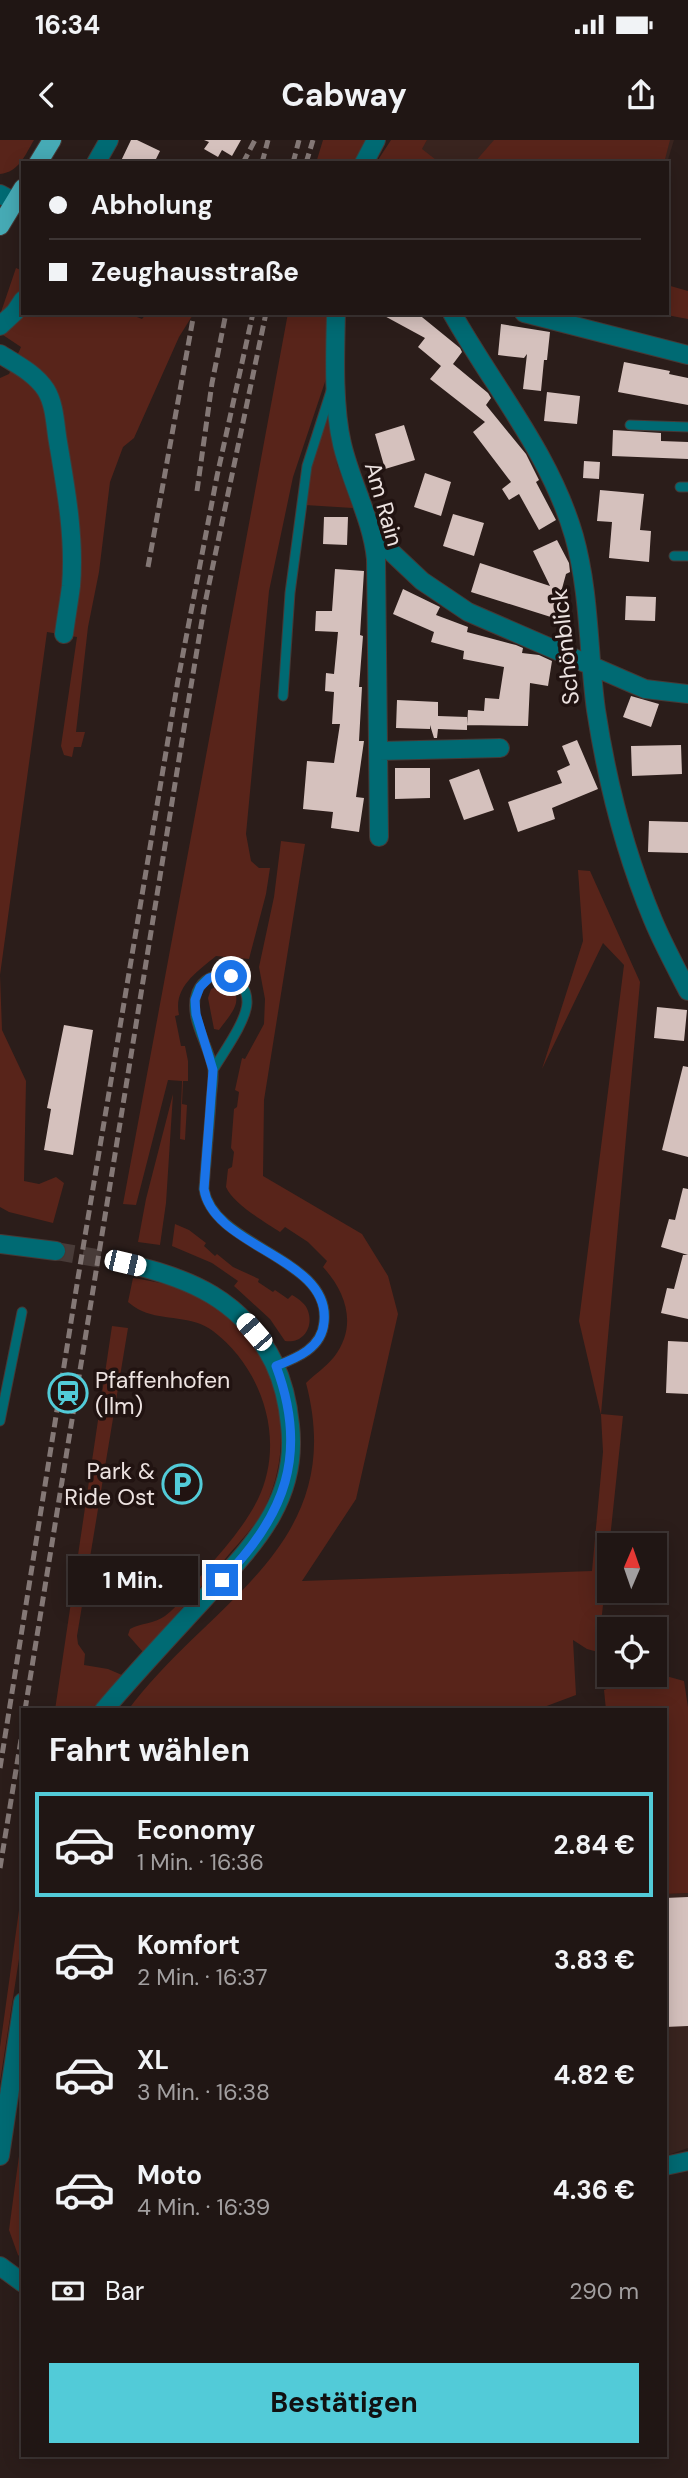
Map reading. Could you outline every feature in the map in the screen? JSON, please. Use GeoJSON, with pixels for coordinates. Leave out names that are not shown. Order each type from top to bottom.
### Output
{"type":"FeatureCollection","features":[{"type":"Feature","properties":{"kind":"main road"},"geometry":{"type":"LineString","coordinates":[[39,161],[52,140]]}},
{"type":"Feature","properties":{"kind":"main road"},"geometry":{"type":"LineString","coordinates":[[0,226],[12,195]]}},
{"type":"Feature","properties":{"kind":"street"},"geometry":{"type":"LineString","coordinates":[[97,161],[108,140]]}},
{"type":"Feature","properties":{"kind":"street"},"geometry":{"type":"LineString","coordinates":[[365,161],[376,140]]}},
{"type":"Feature","properties":{"kind":"street"},"geometry":{"type":"LineString","coordinates":[[0,326],[21,303]]}},
{"type":"Feature","properties":{"kind":"street","name":"Am Rain"},"geometry":{"type":"LineString","coordinates":[[336,315],[342,442],[374,540],[379,837]]}},
{"type":"Feature","properties":{"kind":"street","name":"Schönblick"},"geometry":{"type":"LineString","coordinates":[[453,315],[530,436],[562,502],[581,566],[604,756],[627,848],[653,920],[688,992]]}},
{"type":"Feature","properties":{"kind":"street"},"geometry":{"type":"LineString","coordinates":[[532,315],[688,355]]}},
{"type":"Feature","properties":{"kind":"street"},"geometry":{"type":"LineString","coordinates":[[0,354],[25,369],[41,383],[51,402],[68,500],[71,540],[71,584],[64,634]]}},
{"type":"Feature","properties":{"kind":"street"},"geometry":{"type":"LineString","coordinates":[[374,540],[387,548],[422,581],[468,612],[645,688],[688,694]]}},
{"type":"Feature","properties":{"kind":"street"},"geometry":{"type":"LineString","coordinates":[[379,751],[499,748]]}},
{"type":"Feature","properties":{"kind":"street"},"geometry":{"type":"LineString","coordinates":[[0,1244],[56,1251]]}},
{"type":"Feature","properties":{"kind":"street"},"geometry":{"type":"LineString","coordinates":[[106,1708],[248,1551],[276,1509],[289,1469],[291,1440],[287,1406],[276,1366],[254,1332],[219,1298],[180,1278],[125,1263]]}},
{"type":"Feature","properties":{"kind":"street"},"geometry":{"type":"LineString","coordinates":[[0,2156],[21,2015]]}},
{"type":"Feature","properties":{"kind":"street"},"geometry":{"type":"LineString","coordinates":[[667,2166],[688,2161]]}},
{"type":"Feature","properties":{"kind":"street"},"geometry":{"type":"LineString","coordinates":[[0,2266],[21,2282]]}},
{"type":"Feature","properties":{"kind":"lane"},"geometry":{"type":"LineString","coordinates":[[283,696],[290,593],[307,466],[337,374]]}},
{"type":"Feature","properties":{"kind":"lane"},"geometry":{"type":"LineString","coordinates":[[630,425],[688,427]]}},
{"type":"Feature","properties":{"kind":"lane"},"geometry":{"type":"LineString","coordinates":[[674,556],[688,556]]}},
{"type":"Feature","properties":{"kind":"lane"},"geometry":{"type":"LineString","coordinates":[[213,1070],[243,1018],[247,1004],[242,985],[225,974],[206,980],[195,1000],[196,1014],[213,1070],[204,1189],[208,1205],[221,1220],[310,1283],[320,1298],[324,1312],[323,1328],[316,1343],[304,1353],[276,1366]]}},
{"type":"Feature","properties":{"kind":"lane"},"geometry":{"type":"LineString","coordinates":[[0,1421],[22,1312]]}},
{"type":"Feature","properties":{"kind":"shaded area"},"geometry":{"type":"Polygon","coordinates":[[[0,140],[34,140],[17,166],[0,174],[0,140]]]}},
{"type":"Feature","properties":{"kind":"shaded area"},"geometry":{"type":"Polygon","coordinates":[[[323,140],[368,140],[355,161],[317,161],[323,140]]]}},
{"type":"Feature","properties":{"kind":"shaded area"},"geometry":{"type":"Polygon","coordinates":[[[391,140],[427,140],[422,149],[437,161],[377,161],[391,140]]]}},
{"type":"Feature","properties":{"kind":"shaded area"},"geometry":{"type":"Polygon","coordinates":[[[427,140],[674,140],[668,161],[414,161],[427,140]]]}},
{"type":"Feature","properties":{"kind":"shaded area"},"geometry":{"type":"Polygon","coordinates":[[[494,140],[670,140],[665,161],[476,161],[494,140]]]}},
{"type":"Feature","properties":{"kind":"shaded area"},"geometry":{"type":"Polygon","coordinates":[[[16,268],[21,270],[21,315],[132,315],[142,319],[145,315],[193,315],[179,337],[134,438],[123,447],[110,482],[99,572],[88,627],[76,732],[85,732],[81,747],[74,747],[72,757],[64,755],[61,746],[77,637],[47,632],[0,975],[0,378],[9,374],[21,347],[0,333],[0,315],[16,268]]]}},
{"type":"Feature","properties":{"kind":"shaded area"},"geometry":{"type":"Polygon","coordinates":[[[669,286],[688,291],[688,319],[667,315],[669,315],[669,286]]]}},
{"type":"Feature","properties":{"kind":"shaded area"},"geometry":{"type":"Polygon","coordinates":[[[288,315],[329,315],[328,373],[293,477],[269,591],[246,834],[251,861],[259,868],[270,868],[266,894],[249,959],[216,956],[194,974],[183,988],[178,1005],[179,1015],[175,1016],[181,1046],[185,1046],[188,1061],[188,1081],[183,1081],[182,1104],[187,1105],[185,1140],[180,1139],[182,1081],[168,1080],[136,1205],[123,1204],[288,315]]]}},
{"type":"Feature","properties":{"kind":"shaded area"},"geometry":{"type":"Polygon","coordinates":[[[328,401],[337,464],[353,508],[305,505],[310,456],[328,401]]]}},
{"type":"Feature","properties":{"kind":"shaded area"},"geometry":{"type":"Polygon","coordinates":[[[281,841],[305,844],[264,1100],[263,1176],[362,1234],[388,1276],[398,1314],[356,1499],[302,1581],[592,1571],[603,1452],[601,1415],[579,1321],[624,965],[603,943],[542,1069],[583,941],[578,870],[590,871],[640,982],[601,1414],[623,1416],[611,1533],[597,1533],[597,1603],[603,1603],[602,1617],[597,1617],[597,1652],[573,1640],[576,1695],[541,1708],[130,1708],[161,1671],[264,1566],[290,1529],[308,1487],[314,1439],[306,1383],[334,1357],[346,1333],[343,1298],[323,1267],[327,1261],[308,1242],[285,1227],[280,1232],[250,1212],[235,1200],[226,1187],[234,1152],[231,1148],[234,1109],[237,1107],[239,1092],[235,1090],[242,1058],[245,1059],[264,1024],[265,999],[259,967],[274,897],[281,841]]]}},
{"type":"Feature","properties":{"kind":"shaded area"},"geometry":{"type":"Polygon","coordinates":[[[0,975],[2,1030],[26,1081],[24,1181],[39,1184],[56,1177],[64,1183],[53,1223],[9,1212],[0,1207],[0,975]]]}},
{"type":"Feature","properties":{"kind":"shaded area"},"geometry":{"type":"Polygon","coordinates":[[[221,985],[234,990],[236,1001],[233,1011],[219,1030],[214,1029],[208,998],[211,989],[221,985]]]}},
{"type":"Feature","properties":{"kind":"shaded area"},"geometry":{"type":"Polygon","coordinates":[[[173,1094],[166,1203],[160,1245],[138,1242],[146,1199],[173,1094]]]}},
{"type":"Feature","properties":{"kind":"shaded area"},"geometry":{"type":"Polygon","coordinates":[[[175,1224],[189,1230],[206,1243],[204,1246],[215,1256],[217,1254],[233,1267],[259,1279],[258,1282],[273,1292],[275,1290],[288,1299],[292,1295],[302,1302],[309,1317],[305,1334],[297,1340],[285,1341],[270,1319],[234,1286],[238,1281],[212,1263],[172,1246],[175,1224]]]}},
{"type":"Feature","properties":{"kind":"shaded area"},"geometry":{"type":"Polygon","coordinates":[[[133,1278],[185,1290],[209,1302],[231,1318],[248,1336],[262,1358],[272,1381],[281,1431],[275,1481],[262,1513],[143,1652],[128,1635],[130,1629],[165,1616],[233,1537],[258,1499],[270,1454],[265,1408],[245,1365],[230,1347],[205,1326],[151,1314],[133,1306],[128,1302],[133,1278]]]}},
{"type":"Feature","properties":{"kind":"shaded area"},"geometry":{"type":"Polygon","coordinates":[[[112,1326],[128,1328],[77,1636],[78,1644],[85,1654],[84,1665],[108,1669],[122,1675],[96,1708],[55,1708],[112,1326]]]}},
{"type":"Feature","properties":{"kind":"shaded area"},"geometry":{"type":"Polygon","coordinates":[[[667,1676],[684,1681],[688,1707],[688,1893],[667,1894],[667,1708],[606,1708],[604,1690],[612,1687],[667,1687],[667,1676]]]}},
{"type":"Feature","properties":{"kind":"shaded area"},"geometry":{"type":"Polygon","coordinates":[[[688,1893],[688,2148],[667,2155],[667,1894],[688,1893]]]}},
{"type":"Feature","properties":{"kind":"shaded area"},"geometry":{"type":"Polygon","coordinates":[[[21,1903],[21,1946],[0,2082],[0,2047],[21,1903]]]}},
{"type":"Feature","properties":{"kind":"shaded area"},"geometry":{"type":"Polygon","coordinates":[[[21,2141],[21,2257],[9,2230],[21,2141]]]}},
{"type":"Feature","properties":{"kind":"building"},"geometry":{"type":"Polygon","coordinates":[[[131,140],[137,140],[160,151],[155,161],[121,161],[131,140]]]}},
{"type":"Feature","properties":{"kind":"building"},"geometry":{"type":"Polygon","coordinates":[[[204,140],[241,140],[232,156],[222,150],[218,157],[204,149],[209,142],[204,140]]]}},
{"type":"Feature","properties":{"kind":"building"},"geometry":{"type":"Polygon","coordinates":[[[383,315],[419,315],[460,348],[462,352],[453,364],[488,393],[491,398],[486,405],[526,454],[539,480],[536,482],[556,520],[539,530],[519,494],[509,500],[502,489],[511,482],[473,432],[485,422],[430,379],[441,366],[418,347],[425,338],[383,315]]]}},
{"type":"Feature","properties":{"kind":"building"},"geometry":{"type":"Polygon","coordinates":[[[501,324],[550,332],[541,391],[523,389],[527,354],[524,358],[498,355],[501,324]]]}},
{"type":"Feature","properties":{"kind":"building"},"geometry":{"type":"Polygon","coordinates":[[[624,362],[670,371],[669,374],[688,378],[688,405],[618,392],[624,362]]]}},
{"type":"Feature","properties":{"kind":"building"},"geometry":{"type":"Polygon","coordinates":[[[547,392],[580,396],[577,424],[544,421],[547,392]]]}},
{"type":"Feature","properties":{"kind":"building"},"geometry":{"type":"Polygon","coordinates":[[[404,425],[415,460],[385,469],[375,434],[404,425]]]}},
{"type":"Feature","properties":{"kind":"building"},"geometry":{"type":"Polygon","coordinates":[[[613,430],[661,433],[661,441],[688,442],[688,459],[612,456],[613,430]]]}},
{"type":"Feature","properties":{"kind":"building"},"geometry":{"type":"Polygon","coordinates":[[[584,461],[600,462],[599,479],[583,478],[584,461]]]}},
{"type":"Feature","properties":{"kind":"building"},"geometry":{"type":"Polygon","coordinates":[[[425,473],[451,482],[441,516],[414,507],[425,473]]]}},
{"type":"Feature","properties":{"kind":"building"},"geometry":{"type":"Polygon","coordinates":[[[600,490],[644,494],[640,530],[651,531],[649,562],[609,558],[612,522],[597,521],[600,490]]]}},
{"type":"Feature","properties":{"kind":"building"},"geometry":{"type":"Polygon","coordinates":[[[453,514],[484,523],[474,556],[443,546],[453,514]]]}},
{"type":"Feature","properties":{"kind":"building"},"geometry":{"type":"Polygon","coordinates":[[[324,517],[348,517],[347,545],[323,544],[324,517]]]}},
{"type":"Feature","properties":{"kind":"building"},"geometry":{"type":"Polygon","coordinates":[[[557,540],[569,563],[570,572],[566,574],[554,618],[471,592],[480,563],[550,586],[533,551],[557,540]]]}},
{"type":"Feature","properties":{"kind":"building"},"geometry":{"type":"Polygon","coordinates":[[[335,569],[364,571],[360,635],[363,636],[359,741],[364,741],[356,797],[364,798],[359,832],[331,828],[333,812],[303,809],[307,761],[334,763],[340,724],[332,724],[334,692],[325,691],[326,673],[334,674],[338,632],[315,631],[316,611],[332,611],[335,569]]]}},
{"type":"Feature","properties":{"kind":"building"},"geometry":{"type":"Polygon","coordinates":[[[403,589],[440,607],[436,615],[468,627],[467,632],[516,645],[523,648],[522,653],[539,655],[552,661],[548,686],[530,683],[528,726],[467,725],[468,710],[484,711],[485,698],[499,699],[504,667],[463,659],[464,651],[431,642],[434,632],[393,614],[403,589]]]}},
{"type":"Feature","properties":{"kind":"building"},"geometry":{"type":"Polygon","coordinates":[[[626,596],[656,597],[655,621],[625,620],[626,596]]]}},
{"type":"Feature","properties":{"kind":"building"},"geometry":{"type":"Polygon","coordinates":[[[631,696],[659,704],[651,727],[623,717],[631,696]]]}},
{"type":"Feature","properties":{"kind":"building"},"geometry":{"type":"Polygon","coordinates":[[[397,700],[438,702],[438,716],[467,717],[467,730],[438,729],[437,738],[434,738],[430,725],[430,729],[396,728],[397,700]]]}},
{"type":"Feature","properties":{"kind":"building"},"geometry":{"type":"Polygon","coordinates":[[[577,740],[598,789],[552,808],[555,819],[518,832],[508,802],[562,783],[557,771],[570,765],[562,746],[577,740]]]}},
{"type":"Feature","properties":{"kind":"building"},"geometry":{"type":"Polygon","coordinates":[[[681,745],[682,774],[632,776],[631,746],[681,745]]]}},
{"type":"Feature","properties":{"kind":"building"},"geometry":{"type":"Polygon","coordinates":[[[395,768],[430,768],[430,798],[395,799],[395,768]]]}},
{"type":"Feature","properties":{"kind":"building"},"geometry":{"type":"Polygon","coordinates":[[[479,769],[494,810],[464,820],[449,780],[479,769]]]}},
{"type":"Feature","properties":{"kind":"building"},"geometry":{"type":"Polygon","coordinates":[[[649,821],[688,822],[688,853],[648,852],[649,821]]]}},
{"type":"Feature","properties":{"kind":"building"},"geometry":{"type":"Polygon","coordinates":[[[657,1007],[687,1010],[684,1041],[654,1038],[657,1007]]]}},
{"type":"Feature","properties":{"kind":"building"},"geometry":{"type":"Polygon","coordinates":[[[64,1025],[93,1030],[73,1155],[44,1150],[51,1109],[47,1108],[64,1025]]]}},
{"type":"Feature","properties":{"kind":"building"},"geometry":{"type":"Polygon","coordinates":[[[683,1066],[688,1067],[688,1157],[662,1150],[683,1066]]]}},
{"type":"Feature","properties":{"kind":"building"},"geometry":{"type":"Polygon","coordinates":[[[683,1188],[688,1189],[688,1255],[661,1247],[669,1219],[675,1220],[683,1188]]]}},
{"type":"Feature","properties":{"kind":"building"},"geometry":{"type":"Polygon","coordinates":[[[683,1255],[688,1255],[688,1319],[661,1313],[667,1288],[674,1289],[683,1255]]]}},
{"type":"Feature","properties":{"kind":"building"},"geometry":{"type":"Polygon","coordinates":[[[668,1341],[688,1342],[688,1394],[666,1393],[668,1341]]]}},
{"type":"Feature","properties":{"kind":"building"},"geometry":{"type":"Polygon","coordinates":[[[688,1897],[688,2026],[667,2027],[667,1898],[688,1897]]]}},
{"type":"Feature","properties":{"kind":"tunnel"},"geometry":{"type":"LineString","coordinates":[[56,1251],[125,1263]]}},
{"type":"Feature","properties":{"kind":"railway"},"geometry":{"type":"LineString","coordinates":[[244,161],[255,140]]}},
{"type":"Feature","properties":{"kind":"railway"},"geometry":{"type":"LineString","coordinates":[[263,161],[268,140]]}},
{"type":"Feature","properties":{"kind":"railway"},"geometry":{"type":"LineString","coordinates":[[294,161],[299,140]]}},
{"type":"Feature","properties":{"kind":"railway"},"geometry":{"type":"LineString","coordinates":[[307,161],[313,140]]}},
{"type":"Feature","properties":{"kind":"railway"},"geometry":{"type":"LineString","coordinates":[[148,567],[194,315]]}},
{"type":"Feature","properties":{"kind":"railway"},"geometry":{"type":"LineString","coordinates":[[197,491],[212,383],[226,315]]}},
{"type":"Feature","properties":{"kind":"railway"},"geometry":{"type":"LineString","coordinates":[[0,1768],[78,1278],[178,680],[217,476],[253,315]]}},
{"type":"Feature","properties":{"kind":"railway"},"geometry":{"type":"LineString","coordinates":[[25,1708],[204,608],[266,315]]}},
{"type":"Feature","properties":{"kind":"railway"},"geometry":{"type":"LineString","coordinates":[[0,1868],[21,1739]]}},
{"type":"Feature","properties":{"kind":"place","name":"Pfaffenhofen (Ilm)"},"geometry":{"type":"Point","coordinates":[68,1393]}},
{"type":"Feature","properties":{"kind":"place","name":"Park & Ride Ost"},"geometry":{"type":"Point","coordinates":[182,1484]}},
{"type":"Feature","properties":{"kind":"route"},"geometry":{"type":"LineString","coordinates":[[222,1580],[262,1532],[280,1500],[287,1480],[291,1459],[291,1431],[284,1390],[276,1366],[312,1348],[322,1334],[325,1317],[318,1293],[310,1283],[221,1220],[206,1201],[204,1189],[213,1070],[196,1014],[195,1000],[200,987],[209,978],[225,974],[231,976]]}}]}
